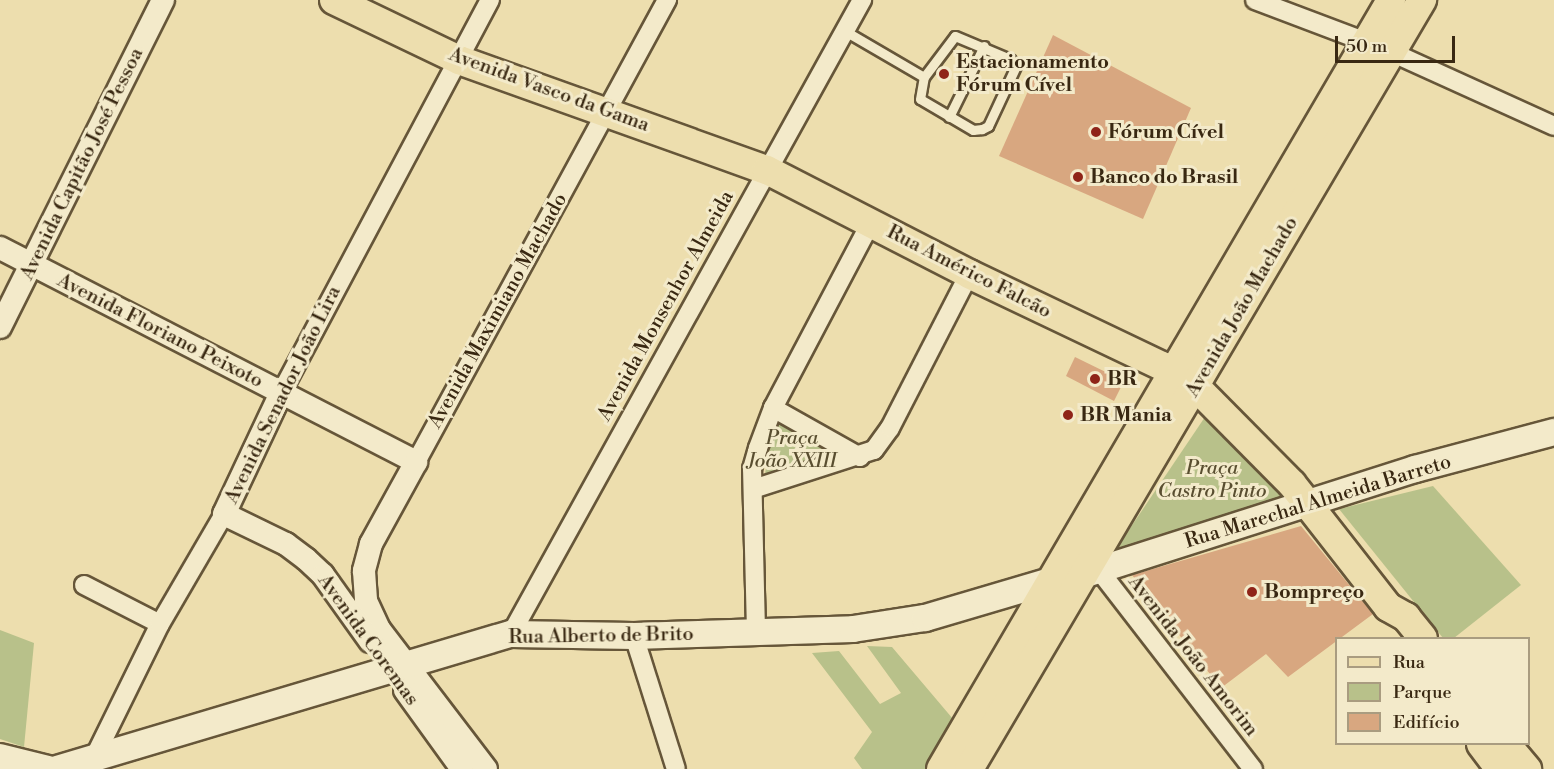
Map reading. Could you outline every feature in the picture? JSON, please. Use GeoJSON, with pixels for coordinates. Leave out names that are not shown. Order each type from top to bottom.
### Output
{"type":"FeatureCollection","features":[{"type":"Feature","properties":{"kind":"main road","name":"Avenida Vasco da Gama"},"geometry":{"type":"LineString","coordinates":[[334,0],[459,60],[608,110],[767,170]]}},
{"type":"Feature","properties":{"kind":"main road","name":"Avenida João Machado"},"geometry":{"type":"LineString","coordinates":[[1379,47],[1391,0]]}},
{"type":"Feature","properties":{"kind":"main road","name":"Avenida João Machado"},"geometry":{"type":"LineString","coordinates":[[941,769],[1051,581],[1184,380],[1379,47],[1422,0]]}},
{"type":"Feature","properties":{"kind":"main road","name":"Rua Américo Falcão"},"geometry":{"type":"LineString","coordinates":[[767,170],[969,274],[1184,380],[1312,505],[1388,607]]}},
{"type":"Feature","properties":{"kind":"main road","name":"Avenida João Machado"},"geometry":{"type":"LineString","coordinates":[[969,769],[1091,573],[1184,380]]}},
{"type":"Feature","properties":{"kind":"main road","name":"Rua Marechal Almeida Barreto"},"geometry":{"type":"LineString","coordinates":[[1091,573],[1312,505],[1415,469],[1554,432]]}},
{"type":"Feature","properties":{"kind":"main road","name":"Rua Alberto de Brito"},"geometry":{"type":"LineString","coordinates":[[57,769],[511,634],[634,636],[853,629],[890,624],[1051,581]]}},
{"type":"Feature","properties":{"kind":"main road"},"geometry":{"type":"LineString","coordinates":[[1388,607],[1392,628],[1399,637]]}},
{"type":"Feature","properties":{"kind":"main road"},"geometry":{"type":"LineString","coordinates":[[1388,607],[1406,617],[1421,637]]}},
{"type":"Feature","properties":{"kind":"main road"},"geometry":{"type":"LineString","coordinates":[[1482,745],[1500,769]]}},
{"type":"Feature","properties":{"kind":"main road"},"geometry":{"type":"LineString","coordinates":[[1507,745],[1527,769]]}},
{"type":"Feature","properties":{"kind":"main road"},"geometry":{"type":"LineString","coordinates":[[0,757],[48,769]]}},
{"type":"Feature","properties":{"kind":"street","name":"Avenida Capitão José Pessoa"},"geometry":{"type":"LineString","coordinates":[[0,327],[163,0]]}},
{"type":"Feature","properties":{"kind":"street","name":"Avenida Senador João Lira"},"geometry":{"type":"LineString","coordinates":[[94,758],[160,624],[224,514],[281,393],[490,0]]}},
{"type":"Feature","properties":{"kind":"street","name":"Avenida Maximiano Machado"},"geometry":{"type":"LineString","coordinates":[[379,629],[369,615],[364,572],[375,535],[667,0]]}},
{"type":"Feature","properties":{"kind":"street","name":"Avenida Monsenhor Almeida"},"geometry":{"type":"LineString","coordinates":[[511,634],[862,0]]}},
{"type":"Feature","properties":{"kind":"street"},"geometry":{"type":"LineString","coordinates":[[1255,0],[1379,47],[1554,126]]}},
{"type":"Feature","properties":{"kind":"street"},"geometry":{"type":"LineString","coordinates":[[756,631],[752,469],[773,408],[871,222]]}},
{"type":"Feature","properties":{"kind":"street","name":"Avenida Floriano Peixoto"},"geometry":{"type":"LineString","coordinates":[[0,248],[416,462]]}},
{"type":"Feature","properties":{"kind":"street"},"geometry":{"type":"LineString","coordinates":[[753,489],[861,457],[874,450],[890,428],[969,274]]}},
{"type":"Feature","properties":{"kind":"street"},"geometry":{"type":"LineString","coordinates":[[773,408],[861,457]]}},
{"type":"Feature","properties":{"kind":"street","name":"Avenida Coremas"},"geometry":{"type":"LineString","coordinates":[[224,514],[286,544],[323,575],[399,669],[486,769]]}},
{"type":"Feature","properties":{"kind":"street","name":"Avenida João Amorim"},"geometry":{"type":"LineString","coordinates":[[1091,573],[1253,769]]}},
{"type":"Feature","properties":{"kind":"street"},"geometry":{"type":"LineString","coordinates":[[84,585],[160,624]]}},
{"type":"Feature","properties":{"kind":"street","name":"Avenida Coremas"},"geometry":{"type":"LineString","coordinates":[[379,629],[399,669],[462,769]]}},
{"type":"Feature","properties":{"kind":"street"},"geometry":{"type":"LineString","coordinates":[[634,636],[676,769]]}},
{"type":"Feature","properties":{"kind":"lane"},"geometry":{"type":"LineString","coordinates":[[845,31],[924,77]]}},
{"type":"Feature","properties":{"kind":"lane"},"geometry":{"type":"LineString","coordinates":[[962,36],[984,46],[1015,61],[1016,66],[988,126],[973,130],[920,99],[924,77],[950,38],[962,36]]}},
{"type":"Feature","properties":{"kind":"lane"},"geometry":{"type":"LineString","coordinates":[[949,117],[984,46]]}},
{"type":"Feature","properties":{"kind":"green space","name":"Praça Castro Pinto"},"geometry":{"type":"Polygon","coordinates":[[[1207,414],[1287,499],[1116,549],[1207,414]]]}},
{"type":"Feature","properties":{"kind":"green space","name":"Praça João XXIII"},"geometry":{"type":"Polygon","coordinates":[[[776,415],[844,454],[764,479],[776,415]]]}},
{"type":"Feature","properties":{"kind":"green space"},"geometry":{"type":"Polygon","coordinates":[[[1433,486],[1521,585],[1455,637],[1442,637],[1339,509],[1433,486]]]}},
{"type":"Feature","properties":{"kind":"green space"},"geometry":{"type":"Polygon","coordinates":[[[0,630],[34,643],[24,747],[0,739],[0,630]]]}},
{"type":"Feature","properties":{"kind":"green space"},"geometry":{"type":"Polygon","coordinates":[[[867,646],[892,647],[953,719],[926,769],[862,769],[854,758],[872,732],[812,653],[839,651],[880,704],[901,693],[867,646]]]}},
{"type":"Feature","properties":{"kind":"building","name":"Fórum Cível"},"geometry":{"type":"Polygon","coordinates":[[[1053,35],[1191,108],[1143,219],[999,156],[1053,35]]]}},
{"type":"Feature","properties":{"kind":"building","name":"BR"},"geometry":{"type":"Polygon","coordinates":[[[1075,357],[1124,381],[1114,401],[1066,376],[1075,357]]]}},
{"type":"Feature","properties":{"kind":"building","name":"Bompreço"},"geometry":{"type":"Polygon","coordinates":[[[1301,526],[1373,614],[1342,637],[1335,637],[1335,642],[1288,677],[1266,654],[1221,688],[1132,575],[1301,526]]]}},
{"type":"Feature","properties":{"kind":"place","name":"Estacionamento Fórum Cível"},"geometry":{"type":"Point","coordinates":[944,74]}},
{"type":"Feature","properties":{"kind":"place","name":"Fórum Cível"},"geometry":{"type":"Point","coordinates":[1096,132]}},
{"type":"Feature","properties":{"kind":"place","name":"Banco do Brasil"},"geometry":{"type":"Point","coordinates":[1078,177]}},
{"type":"Feature","properties":{"kind":"place","name":"BR"},"geometry":{"type":"Point","coordinates":[1095,379]}},
{"type":"Feature","properties":{"kind":"place","name":"BR Mania"},"geometry":{"type":"Point","coordinates":[1068,415]}},
{"type":"Feature","properties":{"kind":"place","name":"Bompreço"},"geometry":{"type":"Point","coordinates":[1252,592]}}]}
